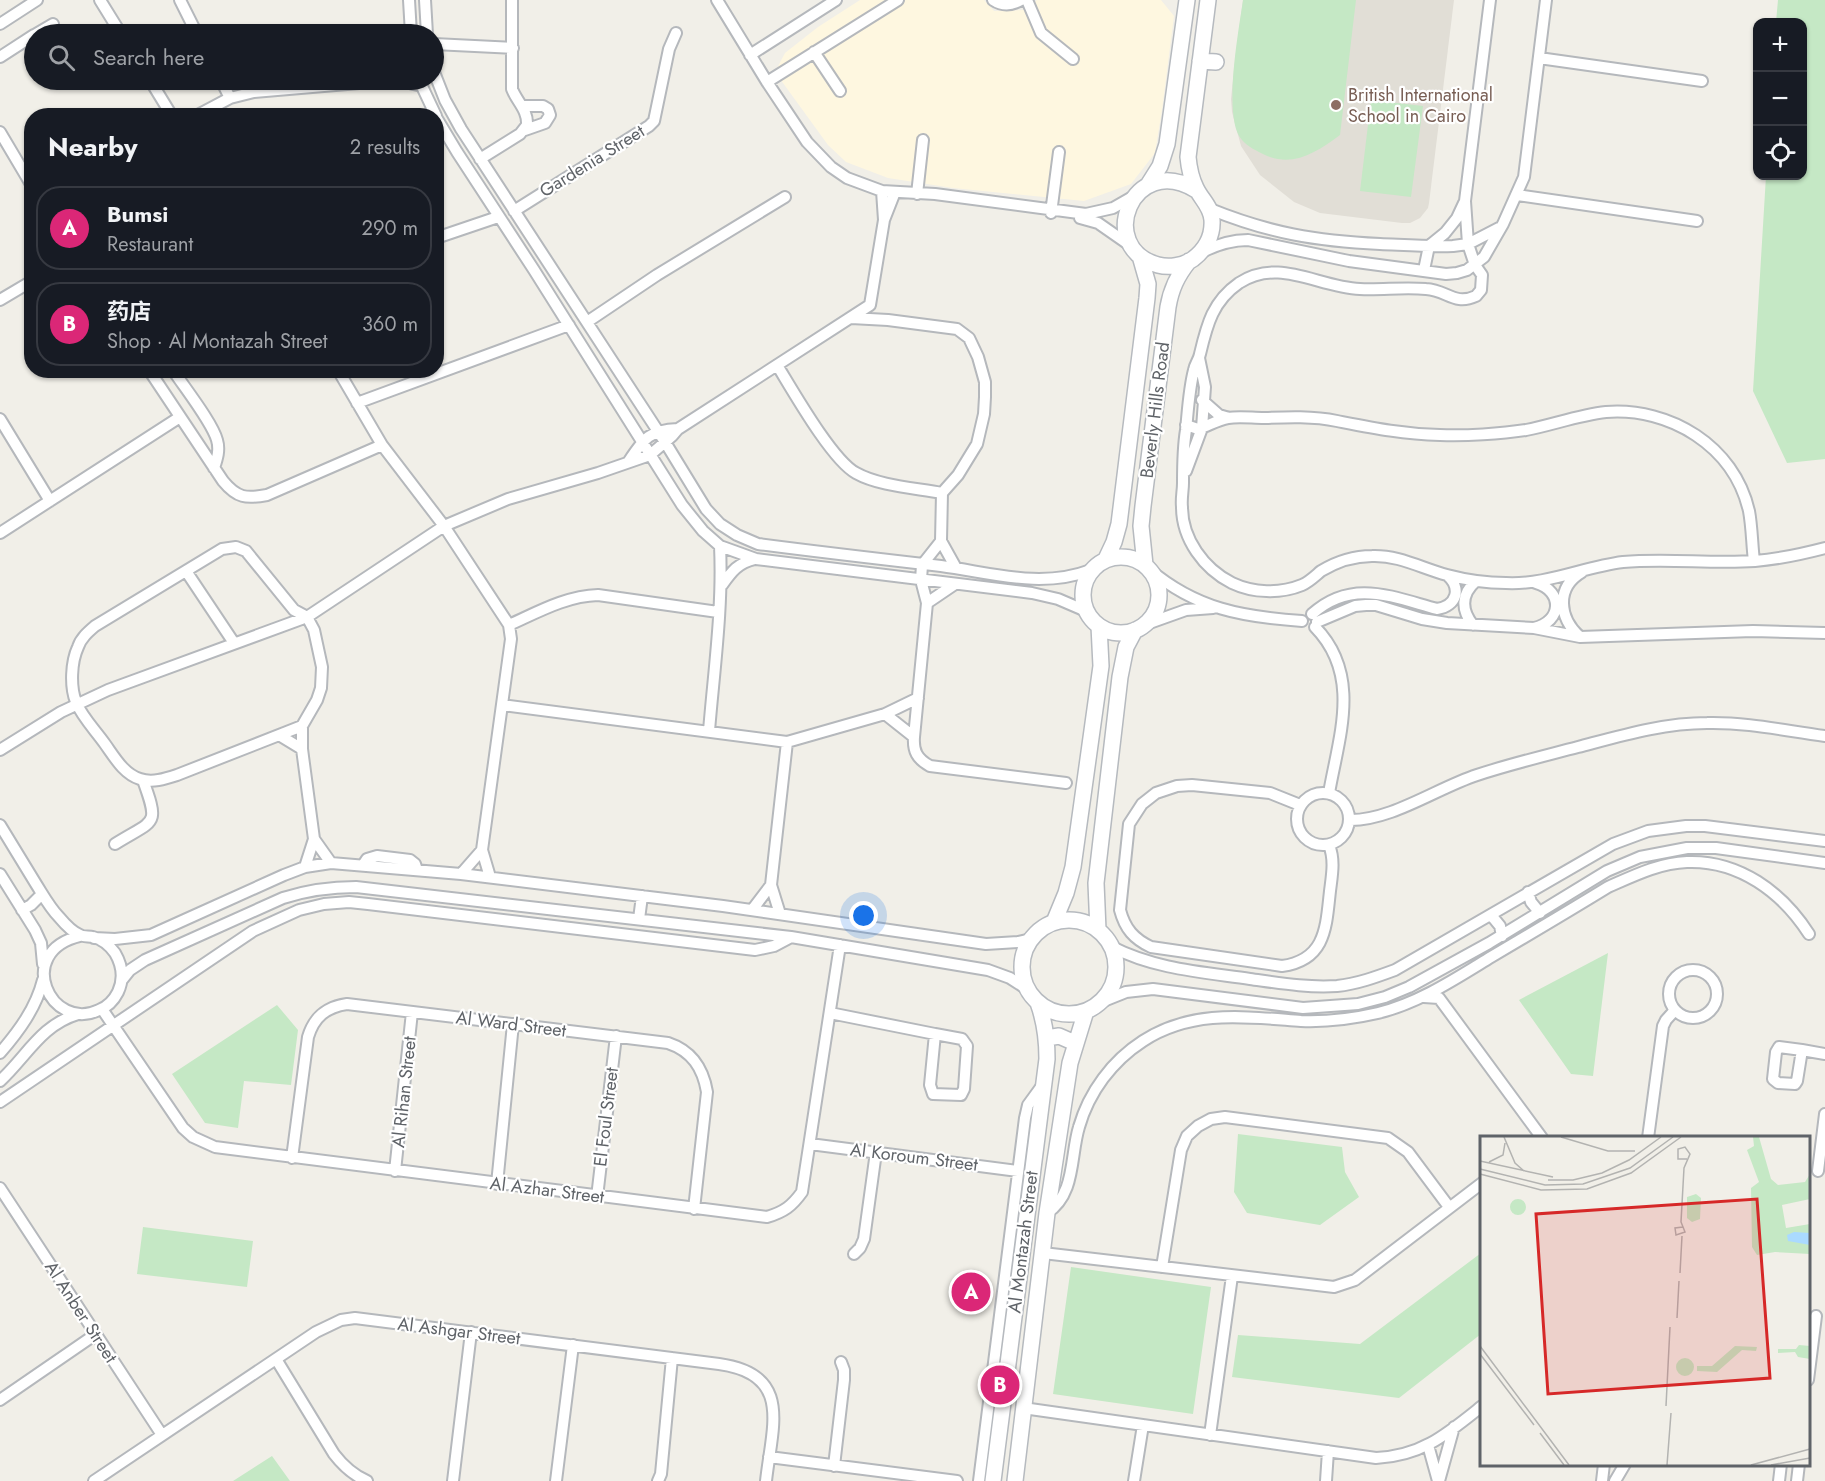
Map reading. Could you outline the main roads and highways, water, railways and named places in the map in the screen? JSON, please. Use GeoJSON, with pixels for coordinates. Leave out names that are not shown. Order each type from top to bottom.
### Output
{"type":"FeatureCollection","features":[{"type":"Feature","properties":{"kind":"place","name":"British International School in Cairo"},"geometry":{"type":"Point","coordinates":[1336,105]}},
{"type":"Feature","properties":{"kind":"place","name":"Bumsi"},"geometry":{"type":"Point","coordinates":[971,1292]}},
{"type":"Feature","properties":{"kind":"place","name":"药店"},"geometry":{"type":"Point","coordinates":[1000,1385]}}]}
